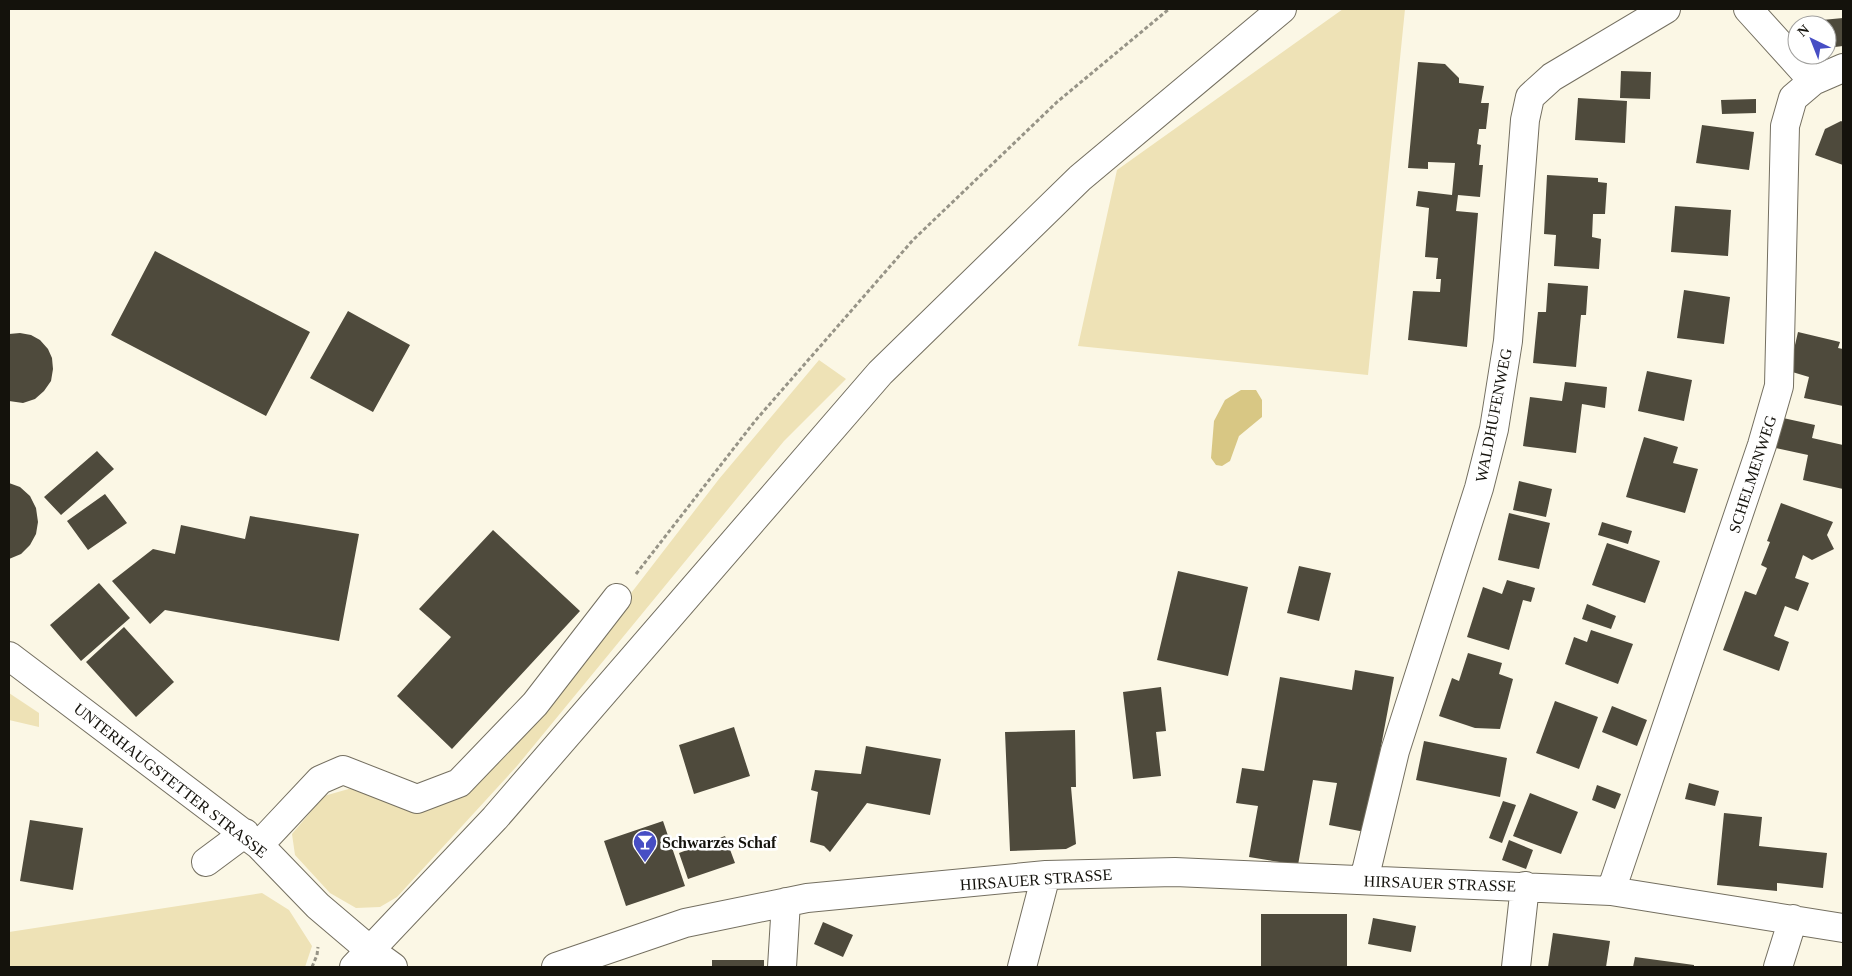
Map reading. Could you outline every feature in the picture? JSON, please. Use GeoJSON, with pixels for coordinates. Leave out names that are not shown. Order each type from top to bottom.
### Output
{"type":"FeatureCollection","features":[{"type":"Feature","properties":{"kind":"street"},"geometry":{"type":"LineString","coordinates":[[393,967],[362,959],[495,818],[880,373],[1080,178],[1282,9]]}},
{"type":"Feature","properties":{"kind":"street","name":"WALDHUFENWEG"},"geometry":{"type":"LineString","coordinates":[[1364,880],[1395,751],[1480,488],[1494,429],[1508,341],[1525,120],[1530,97],[1552,77],[1666,9]]}},
{"type":"Feature","properties":{"kind":"street"},"geometry":{"type":"LineString","coordinates":[[1748,9],[1813,82]]}},
{"type":"Feature","properties":{"kind":"street","name":"SCHELMENWEG"},"geometry":{"type":"LineString","coordinates":[[1611,891],[1762,446],[1779,386],[1785,126],[1793,98],[1813,82],[1843,68]]}},
{"type":"Feature","properties":{"kind":"street"},"geometry":{"type":"LineString","coordinates":[[206,862],[252,839],[320,780],[343,770],[417,799],[459,783],[535,704],[617,598]]}},
{"type":"Feature","properties":{"kind":"street","name":"UNTERHAUGSTETTER STRASSE"},"geometry":{"type":"LineString","coordinates":[[9,656],[252,839],[318,906],[362,959]]}},
{"type":"Feature","properties":{"kind":"street","name":"HIRSAUER STRASSE"},"geometry":{"type":"LineString","coordinates":[[556,967],[684,923],[807,898],[1046,876],[1175,872],[1611,891],[1843,928]]}},
{"type":"Feature","properties":{"kind":"street"},"geometry":{"type":"LineString","coordinates":[[1022,967],[1046,876]]}},
{"type":"Feature","properties":{"kind":"street","name":"HIRSAUER STRASSE"},"geometry":{"type":"LineString","coordinates":[[1516,967],[1525,886]]}},
{"type":"Feature","properties":{"kind":"street"},"geometry":{"type":"LineString","coordinates":[[782,967],[786,902]]}},
{"type":"Feature","properties":{"kind":"street"},"geometry":{"type":"LineString","coordinates":[[1778,967],[1793,919]]}},
{"type":"Feature","properties":{"kind":"path"},"geometry":{"type":"LineString","coordinates":[[617,598],[755,420],[913,240],[1057,102],[1169,9]]}},
{"type":"Feature","properties":{"kind":"shaded area"},"geometry":{"type":"Polygon","coordinates":[[[1343,9],[1405,9],[1368,375],[1078,346],[1117,170],[1343,9]]]}},
{"type":"Feature","properties":{"kind":"shaded area"},"geometry":{"type":"Polygon","coordinates":[[[819,360],[846,379],[784,441],[517,766],[397,897],[380,907],[356,908],[330,893],[295,855],[292,834],[324,796],[352,788],[395,804],[425,811],[461,797],[541,710],[719,479],[819,360]]]}},
{"type":"Feature","properties":{"kind":"shaded area"},"geometry":{"type":"Polygon","coordinates":[[[1241,390],[1256,390],[1262,400],[1262,417],[1239,436],[1230,461],[1222,466],[1216,465],[1211,458],[1214,421],[1225,400],[1241,390]]]}},
{"type":"Feature","properties":{"kind":"shaded area"},"geometry":{"type":"Polygon","coordinates":[[[9,693],[39,713],[39,727],[9,720],[9,693]]]}},
{"type":"Feature","properties":{"kind":"shaded area"},"geometry":{"type":"Polygon","coordinates":[[[262,893],[289,910],[312,946],[305,967],[9,967],[9,932],[262,893]]]}},
{"type":"Feature","properties":{"kind":"building"},"geometry":{"type":"Polygon","coordinates":[[[1843,18],[1843,46],[1837,47],[1837,19],[1843,18]]]}},
{"type":"Feature","properties":{"kind":"building"},"geometry":{"type":"Polygon","coordinates":[[[1418,62],[1445,64],[1459,78],[1459,83],[1484,86],[1481,103],[1489,103],[1486,129],[1479,129],[1477,144],[1481,145],[1479,165],[1483,165],[1480,197],[1458,195],[1456,211],[1478,213],[1467,347],[1408,340],[1413,291],[1440,292],[1441,279],[1436,279],[1438,258],[1425,257],[1429,208],[1416,206],[1418,191],[1452,195],[1455,163],[1428,162],[1428,169],[1408,168],[1418,62]]]}},
{"type":"Feature","properties":{"kind":"building"},"geometry":{"type":"Polygon","coordinates":[[[1621,71],[1651,72],[1650,99],[1620,98],[1621,71]]]}},
{"type":"Feature","properties":{"kind":"building"},"geometry":{"type":"Polygon","coordinates":[[[1578,98],[1627,101],[1625,143],[1575,140],[1578,98]]]}},
{"type":"Feature","properties":{"kind":"building"},"geometry":{"type":"Polygon","coordinates":[[[1756,99],[1756,113],[1722,114],[1721,100],[1756,99]]]}},
{"type":"Feature","properties":{"kind":"building"},"geometry":{"type":"Polygon","coordinates":[[[1841,121],[1843,122],[1843,165],[1815,155],[1825,129],[1841,121]]]}},
{"type":"Feature","properties":{"kind":"building"},"geometry":{"type":"Polygon","coordinates":[[[1702,125],[1754,132],[1749,170],[1696,163],[1702,125]]]}},
{"type":"Feature","properties":{"kind":"building"},"geometry":{"type":"Polygon","coordinates":[[[1547,175],[1598,178],[1598,182],[1607,183],[1605,214],[1593,214],[1592,237],[1601,239],[1599,269],[1554,266],[1556,235],[1544,234],[1547,175]]]}},
{"type":"Feature","properties":{"kind":"building"},"geometry":{"type":"Polygon","coordinates":[[[1675,206],[1731,210],[1728,256],[1671,252],[1675,206]]]}},
{"type":"Feature","properties":{"kind":"building"},"geometry":{"type":"Polygon","coordinates":[[[155,251],[310,332],[266,416],[111,335],[155,251]]]}},
{"type":"Feature","properties":{"kind":"building"},"geometry":{"type":"Polygon","coordinates":[[[1548,283],[1588,286],[1586,315],[1581,315],[1576,367],[1533,363],[1538,312],[1546,312],[1548,283]]]}},
{"type":"Feature","properties":{"kind":"building"},"geometry":{"type":"Polygon","coordinates":[[[1684,290],[1730,297],[1724,344],[1677,338],[1684,290]]]}},
{"type":"Feature","properties":{"kind":"building"},"geometry":{"type":"Polygon","coordinates":[[[348,311],[410,345],[373,412],[310,378],[348,311]]]}},
{"type":"Feature","properties":{"kind":"building"},"geometry":{"type":"Polygon","coordinates":[[[1798,332],[1840,342],[1838,348],[1843,349],[1843,406],[1804,398],[1809,377],[1789,371],[1798,332]]]}},
{"type":"Feature","properties":{"kind":"building"},"geometry":{"type":"Polygon","coordinates":[[[9,334],[31,335],[40,340],[48,349],[52,358],[53,369],[51,381],[44,391],[35,399],[23,403],[9,401],[9,334]]]}},
{"type":"Feature","properties":{"kind":"building"},"geometry":{"type":"Polygon","coordinates":[[[1647,371],[1692,380],[1684,421],[1638,411],[1647,371]]]}},
{"type":"Feature","properties":{"kind":"building"},"geometry":{"type":"Polygon","coordinates":[[[1565,382],[1607,387],[1605,408],[1582,404],[1576,453],[1523,446],[1530,397],[1562,401],[1565,382]]]}},
{"type":"Feature","properties":{"kind":"building"},"geometry":{"type":"Polygon","coordinates":[[[1783,418],[1815,425],[1812,438],[1843,445],[1843,489],[1803,480],[1808,455],[1776,448],[1783,418]]]}},
{"type":"Feature","properties":{"kind":"building"},"geometry":{"type":"Polygon","coordinates":[[[1644,437],[1678,447],[1673,463],[1698,469],[1685,513],[1626,497],[1644,437]]]}},
{"type":"Feature","properties":{"kind":"building"},"geometry":{"type":"Polygon","coordinates":[[[97,451],[114,469],[61,515],[44,497],[97,451]]]}},
{"type":"Feature","properties":{"kind":"building"},"geometry":{"type":"Polygon","coordinates":[[[1519,481],[1552,489],[1546,517],[1513,510],[1519,481]]]}},
{"type":"Feature","properties":{"kind":"building"},"geometry":{"type":"Polygon","coordinates":[[[9,483],[20,487],[30,496],[36,508],[38,522],[36,534],[30,545],[21,554],[9,559],[9,483]]]}},
{"type":"Feature","properties":{"kind":"building"},"geometry":{"type":"Polygon","coordinates":[[[105,494],[127,523],[88,550],[67,521],[105,494]]]}},
{"type":"Feature","properties":{"kind":"building"},"geometry":{"type":"Polygon","coordinates":[[[1781,503],[1833,522],[1827,535],[1834,549],[1812,560],[1803,555],[1795,578],[1809,583],[1798,611],[1785,606],[1774,636],[1789,642],[1779,671],[1723,650],[1745,591],[1756,595],[1767,568],[1761,565],[1770,542],[1767,541],[1781,503]]]}},
{"type":"Feature","properties":{"kind":"building"},"geometry":{"type":"Polygon","coordinates":[[[1509,513],[1550,523],[1539,569],[1498,560],[1509,513]]]}},
{"type":"Feature","properties":{"kind":"building"},"geometry":{"type":"Polygon","coordinates":[[[250,516],[359,534],[339,641],[165,610],[150,624],[112,581],[153,549],[175,554],[181,525],[245,539],[250,516]]]}},
{"type":"Feature","properties":{"kind":"building"},"geometry":{"type":"Polygon","coordinates":[[[1602,522],[1632,531],[1628,544],[1598,535],[1602,522]]]}},
{"type":"Feature","properties":{"kind":"building"},"geometry":{"type":"Polygon","coordinates":[[[493,530],[580,611],[452,749],[397,696],[451,637],[419,609],[493,530]]]}},
{"type":"Feature","properties":{"kind":"building"},"geometry":{"type":"Polygon","coordinates":[[[1607,543],[1660,561],[1645,603],[1592,585],[1607,543]]]}},
{"type":"Feature","properties":{"kind":"building"},"geometry":{"type":"Polygon","coordinates":[[[1299,566],[1331,573],[1319,621],[1287,613],[1299,566]]]}},
{"type":"Feature","properties":{"kind":"building"},"geometry":{"type":"Polygon","coordinates":[[[1178,571],[1248,587],[1228,676],[1157,660],[1178,571]]]}},
{"type":"Feature","properties":{"kind":"building"},"geometry":{"type":"Polygon","coordinates":[[[1507,580],[1535,588],[1531,602],[1523,600],[1509,650],[1467,637],[1483,587],[1502,594],[1507,580]]]}},
{"type":"Feature","properties":{"kind":"building"},"geometry":{"type":"Polygon","coordinates":[[[99,583],[130,618],[81,661],[50,625],[99,583]]]}},
{"type":"Feature","properties":{"kind":"building"},"geometry":{"type":"Polygon","coordinates":[[[1587,604],[1616,616],[1611,629],[1582,619],[1587,604]]]}},
{"type":"Feature","properties":{"kind":"building"},"geometry":{"type":"Polygon","coordinates":[[[124,627],[174,682],[136,717],[86,662],[124,627]]]}},
{"type":"Feature","properties":{"kind":"building"},"geometry":{"type":"Polygon","coordinates":[[[1591,630],[1633,644],[1618,684],[1565,664],[1574,637],[1587,642],[1591,630]]]}},
{"type":"Feature","properties":{"kind":"building"},"geometry":{"type":"Polygon","coordinates":[[[1468,653],[1502,663],[1499,674],[1513,679],[1500,729],[1475,728],[1439,716],[1452,678],[1459,681],[1468,653]]]}},
{"type":"Feature","properties":{"kind":"building"},"geometry":{"type":"Polygon","coordinates":[[[1355,670],[1394,677],[1365,832],[1329,825],[1337,783],[1313,780],[1298,865],[1249,857],[1258,806],[1236,803],[1242,768],[1264,771],[1280,677],[1352,690],[1355,670]]]}},
{"type":"Feature","properties":{"kind":"building"},"geometry":{"type":"Polygon","coordinates":[[[1161,687],[1166,731],[1156,732],[1161,776],[1133,779],[1123,692],[1161,687]]]}},
{"type":"Feature","properties":{"kind":"building"},"geometry":{"type":"Polygon","coordinates":[[[1555,701],[1598,717],[1579,769],[1536,753],[1555,701]]]}},
{"type":"Feature","properties":{"kind":"building"},"geometry":{"type":"Polygon","coordinates":[[[1612,706],[1647,720],[1637,746],[1602,732],[1612,706]]]}},
{"type":"Feature","properties":{"kind":"building"},"geometry":{"type":"Polygon","coordinates":[[[734,727],[750,776],[694,794],[679,745],[734,727]]]}},
{"type":"Feature","properties":{"kind":"building"},"geometry":{"type":"Polygon","coordinates":[[[1075,730],[1076,787],[1071,787],[1076,844],[1066,849],[1010,851],[1005,732],[1075,730]]]}},
{"type":"Feature","properties":{"kind":"building"},"geometry":{"type":"Polygon","coordinates":[[[1424,741],[1507,758],[1500,797],[1416,780],[1424,741]]]}},
{"type":"Feature","properties":{"kind":"building"},"geometry":{"type":"Polygon","coordinates":[[[866,746],[941,759],[930,815],[867,803],[830,852],[824,846],[810,842],[818,792],[811,790],[815,770],[861,774],[866,746]]]}},
{"type":"Feature","properties":{"kind":"building"},"geometry":{"type":"Polygon","coordinates":[[[1689,783],[1719,791],[1715,806],[1685,799],[1689,783]]]}},
{"type":"Feature","properties":{"kind":"building"},"geometry":{"type":"Polygon","coordinates":[[[1597,785],[1621,794],[1615,809],[1592,800],[1597,785]]]}},
{"type":"Feature","properties":{"kind":"building"},"geometry":{"type":"Polygon","coordinates":[[[1530,793],[1578,812],[1561,854],[1513,836],[1530,793]]]}},
{"type":"Feature","properties":{"kind":"building"},"geometry":{"type":"Polygon","coordinates":[[[1503,801],[1516,805],[1502,843],[1489,838],[1503,801]]]}},
{"type":"Feature","properties":{"kind":"building"},"geometry":{"type":"Polygon","coordinates":[[[1724,813],[1762,817],[1759,846],[1827,853],[1823,888],[1777,883],[1777,891],[1717,885],[1724,813]]]}},
{"type":"Feature","properties":{"kind":"building"},"geometry":{"type":"Polygon","coordinates":[[[30,820],[83,828],[73,890],[20,881],[30,820]]]}},
{"type":"Feature","properties":{"kind":"building","name":"Schwarzes Schaf"},"geometry":{"type":"Polygon","coordinates":[[[663,821],[685,886],[626,906],[604,841],[663,821]]]}},
{"type":"Feature","properties":{"kind":"building"},"geometry":{"type":"Polygon","coordinates":[[[725,836],[735,863],[688,879],[679,853],[725,836]]]}},
{"type":"Feature","properties":{"kind":"building"},"geometry":{"type":"Polygon","coordinates":[[[1509,840],[1533,850],[1526,869],[1502,860],[1509,840]]]}},
{"type":"Feature","properties":{"kind":"building"},"geometry":{"type":"Polygon","coordinates":[[[1261,914],[1347,914],[1347,967],[1261,967],[1261,914]]]}},
{"type":"Feature","properties":{"kind":"building"},"geometry":{"type":"Polygon","coordinates":[[[1373,918],[1416,926],[1411,952],[1368,944],[1373,918]]]}},
{"type":"Feature","properties":{"kind":"building"},"geometry":{"type":"Polygon","coordinates":[[[823,922],[853,935],[843,957],[814,944],[823,922]]]}},
{"type":"Feature","properties":{"kind":"building"},"geometry":{"type":"Polygon","coordinates":[[[1553,933],[1610,941],[1606,967],[1548,967],[1553,933]]]}},
{"type":"Feature","properties":{"kind":"building"},"geometry":{"type":"Polygon","coordinates":[[[1635,957],[1694,965],[1694,967],[1633,967],[1635,957]]]}},
{"type":"Feature","properties":{"kind":"building"},"geometry":{"type":"Polygon","coordinates":[[[712,960],[764,960],[764,967],[712,967],[712,960]]]}},
{"type":"Feature","properties":{"kind":"place","name":"Schwarzes Schaf"},"geometry":{"type":"Point","coordinates":[645,863]}}]}
